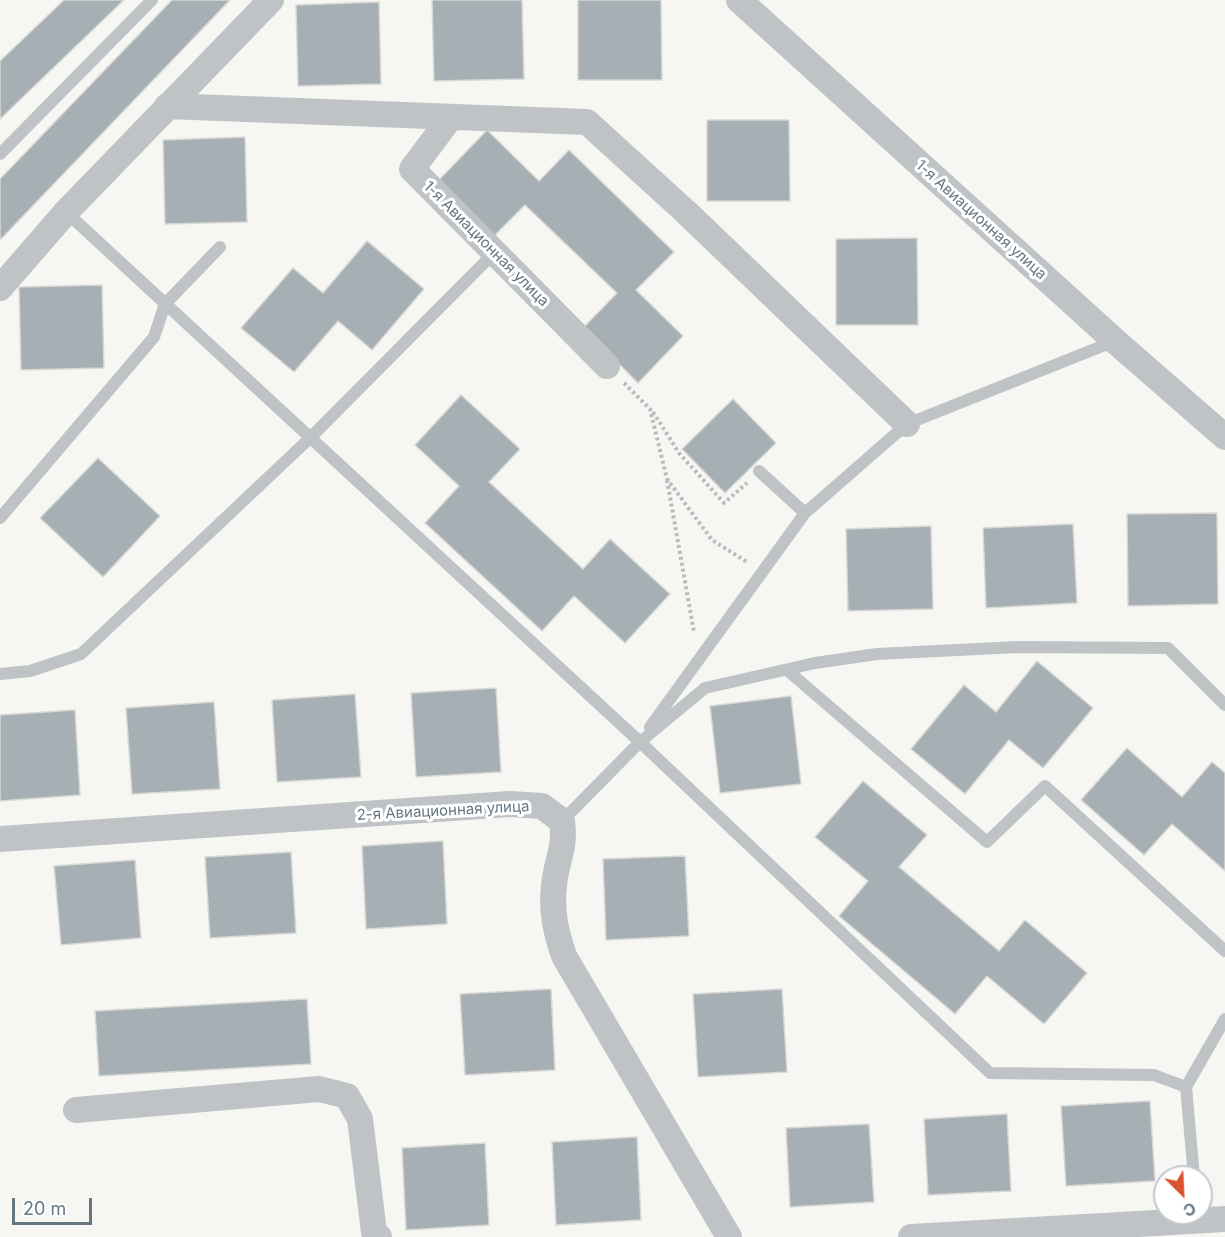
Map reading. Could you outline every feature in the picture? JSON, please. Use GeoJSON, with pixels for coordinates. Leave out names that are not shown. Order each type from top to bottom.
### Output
{"type":"FeatureCollection","features":[{"type":"Feature","properties":{"kind":"street"},"geometry":{"type":"LineString","coordinates":[[0,288],[66,212],[271,0]]}},
{"type":"Feature","properties":{"kind":"street","name":"1-я Авиационная улица"},"geometry":{"type":"LineString","coordinates":[[739,0],[1115,341],[1225,437]]}},
{"type":"Feature","properties":{"kind":"street"},"geometry":{"type":"LineString","coordinates":[[167,106],[587,122],[908,423]]}},
{"type":"Feature","properties":{"kind":"street","name":"1-я Авиационная улица"},"geometry":{"type":"LineString","coordinates":[[451,117],[412,169],[607,366]]}},
{"type":"Feature","properties":{"kind":"street","name":"2-я Авиационная улица"},"geometry":{"type":"LineString","coordinates":[[0,839],[510,804],[542,806],[562,821]]}},
{"type":"Feature","properties":{"kind":"street"},"geometry":{"type":"LineString","coordinates":[[562,821],[565,842],[554,884],[552,922],[564,956],[729,1237]]}},
{"type":"Feature","properties":{"kind":"street"},"geometry":{"type":"LineString","coordinates":[[76,1110],[319,1089],[347,1096],[360,1119],[374,1232],[379,1237]]}},
{"type":"Feature","properties":{"kind":"street"},"geometry":{"type":"LineString","coordinates":[[911,1237],[1153,1220]]}},
{"type":"Feature","properties":{"kind":"lane"},"geometry":{"type":"LineString","coordinates":[[0,154],[152,0]]}},
{"type":"Feature","properties":{"kind":"lane"},"geometry":{"type":"LineString","coordinates":[[66,212],[640,742],[990,1073],[1154,1075],[1186,1087]]}},
{"type":"Feature","properties":{"kind":"lane"},"geometry":{"type":"LineString","coordinates":[[0,518],[154,337],[165,304],[220,247]]}},
{"type":"Feature","properties":{"kind":"lane"},"geometry":{"type":"LineString","coordinates":[[0,674],[30,671],[81,654],[310,438],[495,252]]}},
{"type":"Feature","properties":{"kind":"lane"},"geometry":{"type":"LineString","coordinates":[[640,742],[805,513],[908,423],[1115,341]]}},
{"type":"Feature","properties":{"kind":"lane"},"geometry":{"type":"LineString","coordinates":[[759,471],[805,513]]}},
{"type":"Feature","properties":{"kind":"lane"},"geometry":{"type":"LineString","coordinates":[[562,821],[640,742],[705,688],[877,654],[1018,647],[1168,648],[1225,705]]}},
{"type":"Feature","properties":{"kind":"lane"},"geometry":{"type":"LineString","coordinates":[[787,670],[987,842],[1045,786],[1225,951]]}},
{"type":"Feature","properties":{"kind":"lane"},"geometry":{"type":"LineString","coordinates":[[1193,1165],[1186,1087],[1225,1019]]}},
{"type":"Feature","properties":{"kind":"path"},"geometry":{"type":"LineString","coordinates":[[607,366],[650,409],[679,453],[724,503],[759,471]]}},
{"type":"Feature","properties":{"kind":"path"},"geometry":{"type":"LineString","coordinates":[[650,409],[667,479],[699,660]]}},
{"type":"Feature","properties":{"kind":"path"},"geometry":{"type":"LineString","coordinates":[[667,479],[712,540],[763,572]]}},
{"type":"Feature","properties":{"kind":"building"},"geometry":{"type":"Polygon","coordinates":[[[64,0],[124,0],[0,119],[0,61],[64,0]]]}},
{"type":"Feature","properties":{"kind":"building"},"geometry":{"type":"Polygon","coordinates":[[[172,0],[230,0],[0,240],[0,179],[172,0]]]}},
{"type":"Feature","properties":{"kind":"building"},"geometry":{"type":"Polygon","coordinates":[[[432,0],[522,0],[524,79],[434,81],[432,0]]]}},
{"type":"Feature","properties":{"kind":"building"},"geometry":{"type":"Polygon","coordinates":[[[578,0],[661,0],[662,80],[578,80],[578,0]]]}},
{"type":"Feature","properties":{"kind":"building"},"geometry":{"type":"Polygon","coordinates":[[[379,2],[381,84],[298,86],[296,5],[379,2]]]}},
{"type":"Feature","properties":{"kind":"building"},"geometry":{"type":"Polygon","coordinates":[[[707,120],[789,120],[790,201],[707,201],[707,120]]]}},
{"type":"Feature","properties":{"kind":"building"},"geometry":{"type":"Polygon","coordinates":[[[487,130],[539,181],[569,150],[674,252],[636,290],[683,336],[638,383],[583,328],[617,293],[525,205],[494,236],[438,181],[487,130]]]}},
{"type":"Feature","properties":{"kind":"building"},"geometry":{"type":"Polygon","coordinates":[[[245,137],[247,222],[165,224],[163,140],[245,137]]]}},
{"type":"Feature","properties":{"kind":"building"},"geometry":{"type":"Polygon","coordinates":[[[917,238],[918,325],[836,325],[836,239],[917,238]]]}},
{"type":"Feature","properties":{"kind":"building"},"geometry":{"type":"Polygon","coordinates":[[[367,241],[424,289],[372,350],[338,321],[294,372],[241,328],[293,268],[323,293],[367,241]]]}},
{"type":"Feature","properties":{"kind":"building"},"geometry":{"type":"Polygon","coordinates":[[[102,285],[104,368],[21,370],[19,287],[102,285]]]}},
{"type":"Feature","properties":{"kind":"building"},"geometry":{"type":"Polygon","coordinates":[[[461,395],[520,449],[489,482],[583,569],[610,539],[670,594],[625,643],[574,596],[542,631],[425,523],[459,486],[415,445],[461,395]]]}},
{"type":"Feature","properties":{"kind":"building"},"geometry":{"type":"Polygon","coordinates":[[[733,399],[776,443],[725,493],[682,449],[733,399]]]}},
{"type":"Feature","properties":{"kind":"building"},"geometry":{"type":"Polygon","coordinates":[[[98,458],[160,516],[103,577],[40,518],[98,458]]]}},
{"type":"Feature","properties":{"kind":"building"},"geometry":{"type":"Polygon","coordinates":[[[1217,513],[1218,604],[1128,606],[1127,514],[1217,513]]]}},
{"type":"Feature","properties":{"kind":"building"},"geometry":{"type":"Polygon","coordinates":[[[1073,524],[1077,603],[986,608],[983,528],[1073,524]]]}},
{"type":"Feature","properties":{"kind":"building"},"geometry":{"type":"Polygon","coordinates":[[[931,526],[933,609],[848,611],[846,529],[931,526]]]}},
{"type":"Feature","properties":{"kind":"building"},"geometry":{"type":"Polygon","coordinates":[[[1037,661],[1093,708],[1043,768],[1009,740],[965,794],[911,749],[964,685],[996,712],[1037,661]]]}},
{"type":"Feature","properties":{"kind":"building"},"geometry":{"type":"Polygon","coordinates":[[[496,688],[501,772],[416,777],[411,693],[496,688]]]}},
{"type":"Feature","properties":{"kind":"building"},"geometry":{"type":"Polygon","coordinates":[[[355,694],[361,777],[277,782],[272,700],[355,694]]]}},
{"type":"Feature","properties":{"kind":"building"},"geometry":{"type":"Polygon","coordinates":[[[791,696],[801,784],[720,793],[710,706],[791,696]]]}},
{"type":"Feature","properties":{"kind":"building"},"geometry":{"type":"Polygon","coordinates":[[[214,702],[220,789],[132,794],[126,708],[214,702]]]}},
{"type":"Feature","properties":{"kind":"building"},"geometry":{"type":"Polygon","coordinates":[[[75,710],[80,795],[0,801],[0,715],[75,710]]]}},
{"type":"Feature","properties":{"kind":"building"},"geometry":{"type":"Polygon","coordinates":[[[1127,748],[1182,797],[1212,762],[1225,773],[1225,871],[1172,824],[1144,855],[1081,800],[1127,748]]]}},
{"type":"Feature","properties":{"kind":"building"},"geometry":{"type":"Polygon","coordinates":[[[863,781],[927,835],[899,867],[999,951],[1025,920],[1087,973],[1044,1024],[987,976],[955,1014],[839,916],[868,881],[815,837],[863,781]]]}},
{"type":"Feature","properties":{"kind":"building"},"geometry":{"type":"Polygon","coordinates":[[[443,841],[447,924],[366,929],[362,846],[443,841]]]}},
{"type":"Feature","properties":{"kind":"building"},"geometry":{"type":"Polygon","coordinates":[[[291,852],[296,933],[210,938],[205,857],[291,852]]]}},
{"type":"Feature","properties":{"kind":"building"},"geometry":{"type":"Polygon","coordinates":[[[685,856],[689,936],[606,940],[603,859],[685,856]]]}},
{"type":"Feature","properties":{"kind":"building"},"geometry":{"type":"Polygon","coordinates":[[[135,860],[141,938],[61,945],[54,866],[135,860]]]}},
{"type":"Feature","properties":{"kind":"building"},"geometry":{"type":"Polygon","coordinates":[[[551,989],[555,1070],[465,1075],[460,994],[551,989]]]}},
{"type":"Feature","properties":{"kind":"building"},"geometry":{"type":"Polygon","coordinates":[[[782,989],[787,1072],[698,1077],[693,994],[782,989]]]}},
{"type":"Feature","properties":{"kind":"building"},"geometry":{"type":"Polygon","coordinates":[[[307,999],[311,1064],[99,1076],[95,1011],[307,999]]]}},
{"type":"Feature","properties":{"kind":"building"},"geometry":{"type":"Polygon","coordinates":[[[1150,1101],[1153,1181],[1066,1186],[1061,1106],[1150,1101]]]}},
{"type":"Feature","properties":{"kind":"building"},"geometry":{"type":"Polygon","coordinates":[[[1007,1114],[1011,1191],[928,1195],[924,1119],[1007,1114]]]}},
{"type":"Feature","properties":{"kind":"building"},"geometry":{"type":"Polygon","coordinates":[[[869,1124],[874,1202],[790,1207],[786,1128],[869,1124]]]}},
{"type":"Feature","properties":{"kind":"building"},"geometry":{"type":"Polygon","coordinates":[[[637,1137],[641,1220],[556,1225],[552,1142],[637,1137]]]}},
{"type":"Feature","properties":{"kind":"building"},"geometry":{"type":"Polygon","coordinates":[[[485,1143],[489,1225],[406,1230],[402,1148],[485,1143]]]}}]}
